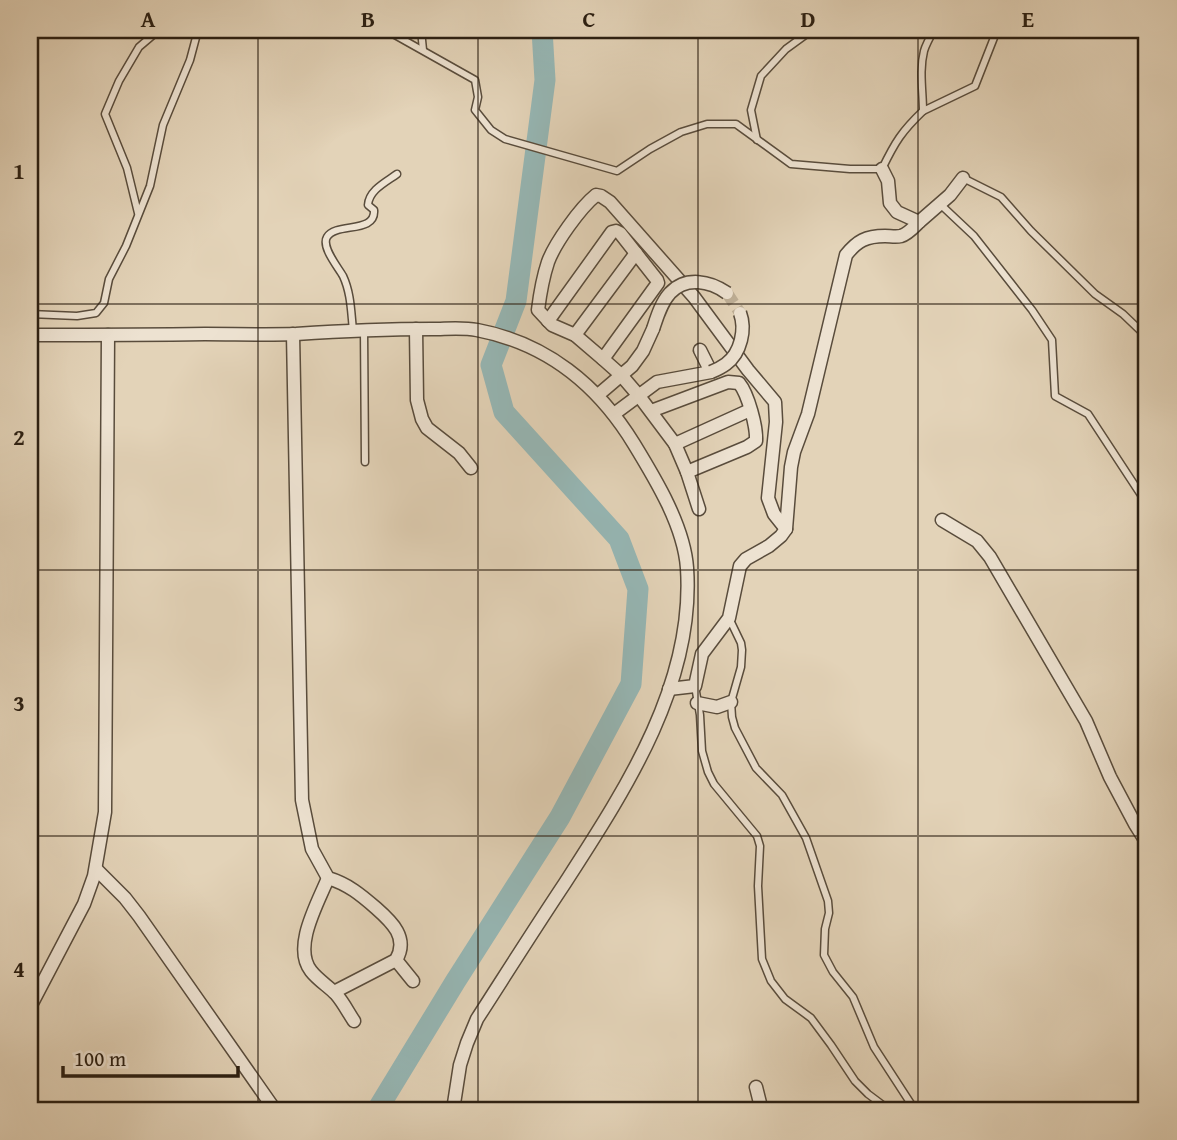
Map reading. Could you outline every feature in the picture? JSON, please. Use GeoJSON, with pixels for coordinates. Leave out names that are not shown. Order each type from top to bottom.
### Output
{"type":"FeatureCollection","features":[{"type":"Feature","properties":{"kind":"street"},"geometry":{"type":"LineString","coordinates":[[883,169],[888,181],[890,203],[897,212],[919,222]]}},
{"type":"Feature","properties":{"kind":"street"},"geometry":{"type":"LineString","coordinates":[[669,689],[695,686],[702,654],[729,618],[740,566],[746,559],[769,547],[786,529],[794,452],[808,414],[846,255],[862,240],[871,237],[900,237],[906,234],[950,195],[963,178]]}},
{"type":"Feature","properties":{"kind":"street"},"geometry":{"type":"LineString","coordinates":[[699,509],[688,472],[675,444],[639,396],[621,375],[575,335],[552,325],[538,310],[548,261],[587,202],[596,195],[610,202],[694,297],[775,402],[776,422],[768,498],[774,514],[786,529]]}},
{"type":"Feature","properties":{"kind":"street"},"geometry":{"type":"LineString","coordinates":[[548,321],[612,232],[620,233],[658,283],[603,359]]}},
{"type":"Feature","properties":{"kind":"street"},"geometry":{"type":"LineString","coordinates":[[575,335],[636,253]]}},
{"type":"Feature","properties":{"kind":"street"},"geometry":{"type":"LineString","coordinates":[[598,395],[632,366],[643,351],[659,310],[671,292],[687,283],[706,282],[727,293]]}},
{"type":"Feature","properties":{"kind":"street"},"geometry":{"type":"LineString","coordinates":[[614,414],[657,382],[711,372],[728,363],[739,348],[743,320],[740,313]]}},
{"type":"Feature","properties":{"kind":"street"},"geometry":{"type":"LineString","coordinates":[[416,329],[417,400],[422,419],[427,428],[459,453],[471,468]]}},
{"type":"Feature","properties":{"kind":"street"},"geometry":{"type":"LineString","coordinates":[[30,335],[293,334],[358,330],[473,329],[511,338],[568,369],[598,395],[614,414],[646,464],[680,534],[687,567],[684,630],[669,689],[635,767],[607,817],[477,1019],[460,1065],[453,1110]]}},
{"type":"Feature","properties":{"kind":"street"},"geometry":{"type":"LineString","coordinates":[[293,334],[302,800],[312,849],[328,878],[358,892],[391,922],[402,945],[396,960],[334,992]]}},
{"type":"Feature","properties":{"kind":"street"},"geometry":{"type":"LineString","coordinates":[[30,1007],[84,904],[96,869],[105,812],[108,335]]}},
{"type":"Feature","properties":{"kind":"street"},"geometry":{"type":"LineString","coordinates":[[700,350],[711,372]]}},
{"type":"Feature","properties":{"kind":"street"},"geometry":{"type":"LineString","coordinates":[[651,411],[727,382],[734,381],[742,386],[756,433],[755,441],[688,472]]}},
{"type":"Feature","properties":{"kind":"street"},"geometry":{"type":"LineString","coordinates":[[675,444],[750,410]]}},
{"type":"Feature","properties":{"kind":"street"},"geometry":{"type":"LineString","coordinates":[[942,520],[977,541],[990,556],[1086,720],[1110,777],[1147,843]]}},
{"type":"Feature","properties":{"kind":"street"},"geometry":{"type":"LineString","coordinates":[[697,702],[716,707],[731,702]]}},
{"type":"Feature","properties":{"kind":"street"},"geometry":{"type":"LineString","coordinates":[[96,869],[139,916],[275,1110]]}},
{"type":"Feature","properties":{"kind":"street"},"geometry":{"type":"LineString","coordinates":[[328,878],[306,935],[304,954],[309,969],[334,992],[354,1021]]}},
{"type":"Feature","properties":{"kind":"street"},"geometry":{"type":"LineString","coordinates":[[396,960],[413,981]]}},
{"type":"Feature","properties":{"kind":"street"},"geometry":{"type":"LineString","coordinates":[[756,1087],[760,1110]]}},
{"type":"Feature","properties":{"kind":"lane"},"geometry":{"type":"LineString","coordinates":[[138,215],[127,168],[105,114],[139,47],[159,30]]}},
{"type":"Feature","properties":{"kind":"lane"},"geometry":{"type":"LineString","coordinates":[[30,314],[77,316],[96,313],[104,303],[109,279],[150,186],[163,125],[190,60],[198,30]]}},
{"type":"Feature","properties":{"kind":"lane"},"geometry":{"type":"LineString","coordinates":[[386,30],[475,80],[478,97],[475,110],[491,130],[527,146],[617,171],[681,132],[707,124],[736,124],[791,164],[883,169],[903,130],[923,111],[975,86],[997,30]]}},
{"type":"Feature","properties":{"kind":"lane"},"geometry":{"type":"LineString","coordinates":[[421,30],[423,50]]}},
{"type":"Feature","properties":{"kind":"lane"},"geometry":{"type":"LineString","coordinates":[[757,140],[751,110],[761,76],[786,49],[809,30]]}},
{"type":"Feature","properties":{"kind":"lane"},"geometry":{"type":"LineString","coordinates":[[923,111],[921,70],[924,50],[934,30]]}},
{"type":"Feature","properties":{"kind":"lane"},"geometry":{"type":"LineString","coordinates":[[365,462],[358,330],[349,291],[325,243],[330,233],[372,220],[375,215],[368,205],[368,199],[397,174]]}},
{"type":"Feature","properties":{"kind":"lane"},"geometry":{"type":"LineString","coordinates":[[963,178],[1001,198],[1095,294],[1123,314],[1147,337]]}},
{"type":"Feature","properties":{"kind":"lane"},"geometry":{"type":"LineString","coordinates":[[940,204],[974,236],[1032,310],[1052,340],[1055,396],[1088,414],[1147,504]]}},
{"type":"Feature","properties":{"kind":"lane"},"geometry":{"type":"LineString","coordinates":[[729,618],[742,650],[741,667],[731,702],[735,728],[756,768],[782,795],[806,838],[828,901],[824,955],[833,972],[853,997],[874,1046],[915,1110]]}},
{"type":"Feature","properties":{"kind":"lane"},"geometry":{"type":"LineString","coordinates":[[695,686],[702,751],[708,772],[719,791],[757,836],[760,846],[758,886],[762,959],[771,981],[785,999],[811,1018],[855,1081],[884,1106],[895,1110]]}},
{"type":"Feature","properties":{"kind":"waterway"},"geometry":{"type":"LineString","coordinates":[[377,1110],[560,817],[631,684],[638,589],[619,539],[504,412],[491,365],[516,301],[545,80],[542,30]]}},
{"type":"Feature","properties":{"kind":"tunnel"},"geometry":{"type":"LineString","coordinates":[[727,293],[740,313]]}}]}
